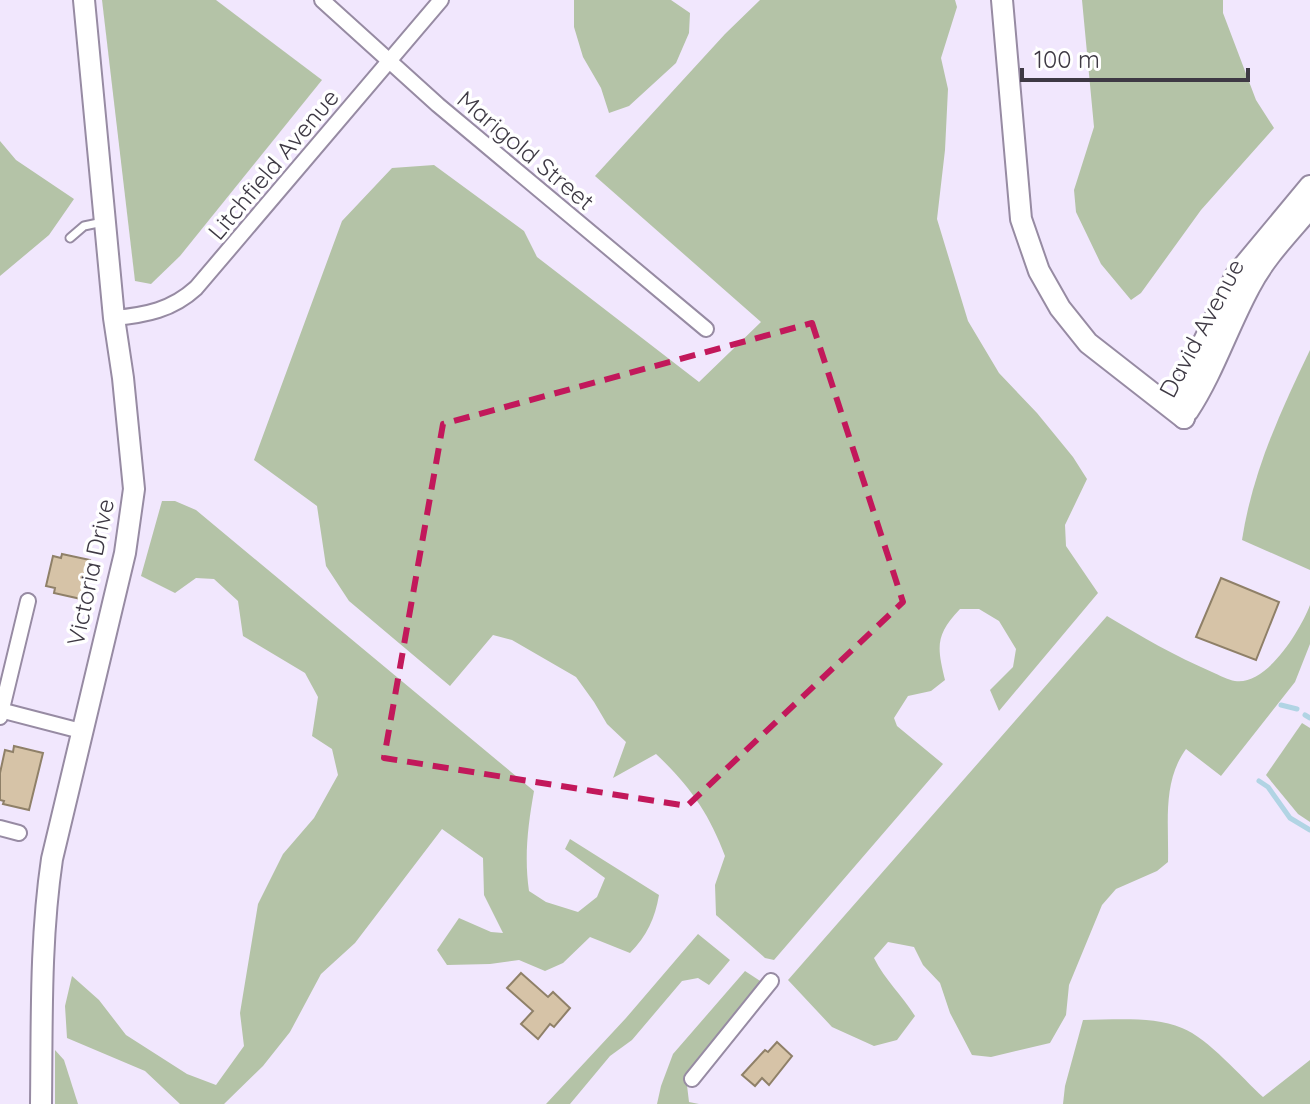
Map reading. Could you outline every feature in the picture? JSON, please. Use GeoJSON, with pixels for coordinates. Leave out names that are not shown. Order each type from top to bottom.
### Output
{"type":"FeatureCollection","features":[{"type":"Feature","properties":{"kind":"street","name":"Victoria Drive"},"geometry":{"type":"LineString","coordinates":[[41,1104],[46,897],[60,818],[125,553],[134,489],[114,318],[84,0]]}},
{"type":"Feature","properties":{"kind":"street","name":"Marigold Street"},"geometry":{"type":"LineString","coordinates":[[322,0],[438,105],[706,329]]}},
{"type":"Feature","properties":{"kind":"street","name":"Litchfield Avenue"},"geometry":{"type":"LineString","coordinates":[[114,318],[148,315],[177,303],[196,288],[441,0]]}},
{"type":"Feature","properties":{"kind":"street"},"geometry":{"type":"LineString","coordinates":[[1002,0],[1021,219],[1039,271],[1060,308],[1088,343],[1184,418]]}},
{"type":"Feature","properties":{"kind":"street","name":"David Avenue"},"geometry":{"type":"LineString","coordinates":[[1184,418],[1190,378],[1236,275],[1310,186]]}},
{"type":"Feature","properties":{"kind":"street","name":"David Avenue"},"geometry":{"type":"LineString","coordinates":[[1184,418],[1206,384],[1250,285],[1275,249],[1310,208]]}},
{"type":"Feature","properties":{"kind":"street"},"geometry":{"type":"LineString","coordinates":[[28,601],[7,650],[1,712],[81,731]]}},
{"type":"Feature","properties":{"kind":"street"},"geometry":{"type":"LineString","coordinates":[[0,828],[19,833]]}},
{"type":"Feature","properties":{"kind":"street"},"geometry":{"type":"LineString","coordinates":[[692,1079],[771,981]]}},
{"type":"Feature","properties":{"kind":"lane"},"geometry":{"type":"LineString","coordinates":[[70,238],[84,226],[105,222]]}},
{"type":"Feature","properties":{"kind":"highlighted area"},"geometry":{"type":"Polygon","coordinates":[[[812,323],[903,602],[687,806],[384,758],[443,424],[812,323]]]}},
{"type":"Feature","properties":{"kind":"green space"},"geometry":{"type":"Polygon","coordinates":[[[102,0],[216,0],[322,80],[180,256],[151,284],[135,281],[102,0]]]}},
{"type":"Feature","properties":{"kind":"green space"},"geometry":{"type":"Polygon","coordinates":[[[574,0],[671,0],[690,13],[689,33],[676,63],[629,106],[609,113],[601,88],[583,57],[574,27],[574,0]]]}},
{"type":"Feature","properties":{"kind":"green space"},"geometry":{"type":"Polygon","coordinates":[[[760,0],[955,0],[957,7],[941,58],[948,89],[937,219],[968,321],[999,373],[1037,413],[1087,479],[1065,525],[1066,546],[1098,593],[999,711],[990,690],[1013,667],[1016,649],[999,621],[979,609],[960,609],[952,618],[940,642],[945,680],[931,691],[908,696],[894,718],[897,726],[943,764],[774,960],[765,958],[716,915],[715,885],[725,856],[697,800],[656,754],[613,778],[626,742],[607,724],[576,677],[512,640],[493,635],[450,686],[349,601],[326,566],[317,506],[254,460],[342,221],[392,168],[434,165],[524,231],[537,257],[699,382],[761,322],[595,176],[760,0]]]}},
{"type":"Feature","properties":{"kind":"green space"},"geometry":{"type":"Polygon","coordinates":[[[1082,0],[1223,0],[1223,13],[1256,100],[1274,128],[1201,210],[1141,293],[1131,300],[1101,264],[1076,212],[1074,190],[1094,127],[1082,0]]]}},
{"type":"Feature","properties":{"kind":"green space"},"geometry":{"type":"Polygon","coordinates":[[[0,141],[16,160],[74,199],[49,235],[0,276],[0,141]]]}},
{"type":"Feature","properties":{"kind":"green space"},"geometry":{"type":"Polygon","coordinates":[[[1310,350],[1310,570],[1242,540],[1260,466],[1310,350]]]}},
{"type":"Feature","properties":{"kind":"green space"},"geometry":{"type":"Polygon","coordinates":[[[162,501],[175,501],[196,510],[534,791],[527,841],[529,891],[546,902],[578,912],[597,897],[605,878],[565,849],[570,839],[659,895],[649,926],[630,953],[590,937],[563,963],[545,971],[519,960],[447,965],[437,950],[459,918],[491,932],[503,933],[484,895],[483,858],[442,829],[355,943],[321,974],[290,1032],[263,1066],[224,1104],[180,1104],[145,1071],[67,1038],[65,1006],[72,976],[99,1000],[126,1035],[187,1074],[216,1085],[244,1046],[240,1013],[258,904],[283,854],[314,818],[338,775],[332,749],[312,736],[318,697],[305,673],[243,636],[238,601],[214,579],[196,578],[175,593],[141,576],[162,501]]]}},
{"type":"Feature","properties":{"kind":"green space"},"geometry":{"type":"Polygon","coordinates":[[[1310,605],[1310,644],[1295,682],[1221,776],[1186,749],[1178,762],[1168,803],[1168,862],[1157,871],[1116,889],[1102,905],[1069,985],[1066,1015],[1050,1043],[991,1057],[972,1055],[950,1013],[940,983],[923,965],[914,947],[888,942],[874,958],[915,1016],[897,1040],[874,1046],[832,1027],[788,980],[1107,616],[1172,653],[1235,681],[1259,675],[1281,654],[1310,605]]]}},
{"type":"Feature","properties":{"kind":"green space"},"geometry":{"type":"Polygon","coordinates":[[[1302,723],[1310,728],[1310,822],[1298,814],[1266,775],[1302,723]]]}},
{"type":"Feature","properties":{"kind":"green space"},"geometry":{"type":"Polygon","coordinates":[[[698,934],[730,960],[709,985],[698,978],[682,981],[632,1040],[610,1056],[570,1104],[546,1104],[626,1018],[698,934]]]}},
{"type":"Feature","properties":{"kind":"green space"},"geometry":{"type":"Polygon","coordinates":[[[745,971],[768,986],[686,1077],[689,1102],[699,1104],[657,1104],[673,1054],[745,971]]]}},
{"type":"Feature","properties":{"kind":"green space"},"geometry":{"type":"Polygon","coordinates":[[[1083,1020],[1146,1020],[1182,1028],[1214,1049],[1263,1097],[1310,1060],[1310,1104],[1063,1104],[1083,1020]]]}},
{"type":"Feature","properties":{"kind":"green space"},"geometry":{"type":"Polygon","coordinates":[[[55,1050],[64,1060],[78,1104],[55,1104],[55,1050]]]}},
{"type":"Feature","properties":{"kind":"building"},"geometry":{"type":"Polygon","coordinates":[[[62,554],[90,560],[81,599],[54,593],[55,588],[46,586],[53,556],[61,558],[62,554]]]}},
{"type":"Feature","properties":{"kind":"building"},"geometry":{"type":"Polygon","coordinates":[[[1221,578],[1279,602],[1256,660],[1196,637],[1221,578]]]}},
{"type":"Feature","properties":{"kind":"building"},"geometry":{"type":"Polygon","coordinates":[[[14,746],[43,753],[29,810],[3,804],[4,801],[0,800],[0,773],[5,750],[13,752],[14,746]]]}},
{"type":"Feature","properties":{"kind":"building"},"geometry":{"type":"Polygon","coordinates":[[[521,973],[548,997],[553,992],[570,1008],[554,1027],[550,1024],[538,1039],[521,1024],[533,1011],[507,988],[521,973]]]}},
{"type":"Feature","properties":{"kind":"building"},"geometry":{"type":"Polygon","coordinates":[[[777,1042],[792,1056],[769,1085],[762,1078],[755,1086],[742,1075],[765,1050],[768,1052],[777,1042]]]}},
{"type":"Feature","properties":{"kind":"waterway"},"geometry":{"type":"LineString","coordinates":[[1281,705],[1297,709]]}},
{"type":"Feature","properties":{"kind":"waterway"},"geometry":{"type":"LineString","coordinates":[[1305,715],[1310,718]]}},
{"type":"Feature","properties":{"kind":"waterway"},"geometry":{"type":"LineString","coordinates":[[1259,781],[1268,787],[1290,818],[1310,830]]}}]}
